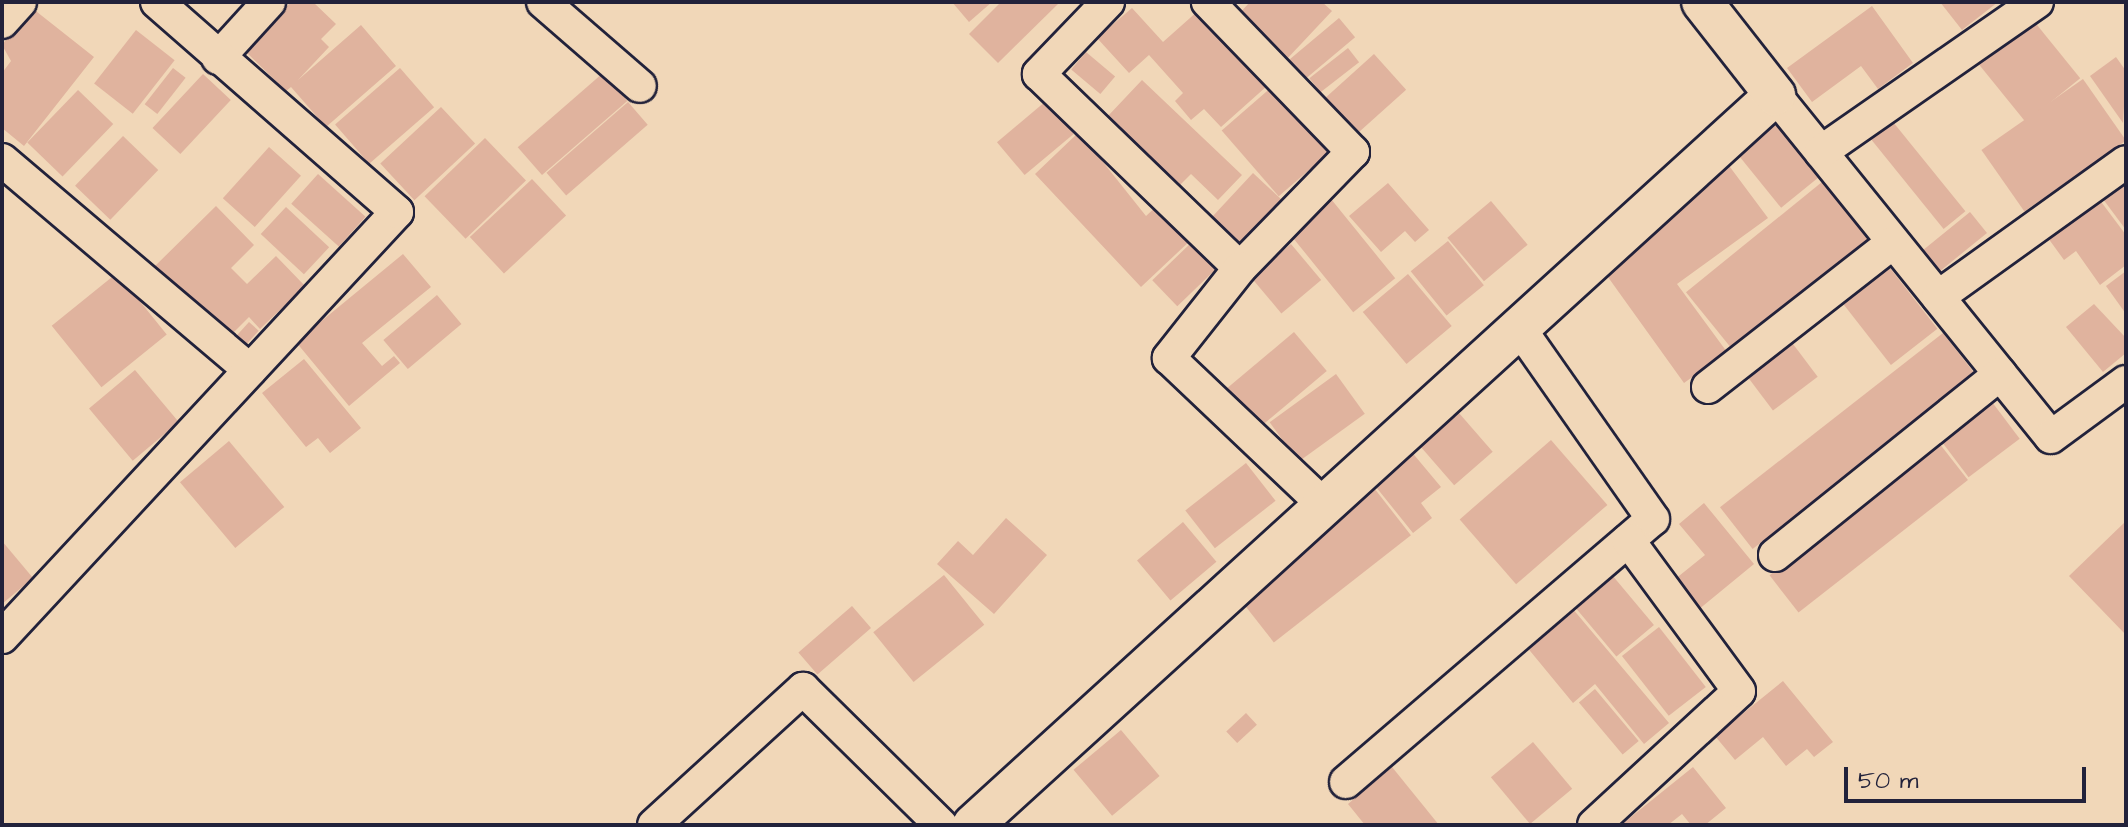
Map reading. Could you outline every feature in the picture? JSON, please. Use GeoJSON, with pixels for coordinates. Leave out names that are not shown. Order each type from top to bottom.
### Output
{"type":"FeatureCollection","features":[{"type":"Feature","properties":{"kind":"street"},"geometry":{"type":"LineString","coordinates":[[2,22],[20,2]]}},
{"type":"Feature","properties":{"kind":"street"},"geometry":{"type":"LineString","coordinates":[[2,637],[397,212],[157,2]]}},
{"type":"Feature","properties":{"kind":"street"},"geometry":{"type":"LineString","coordinates":[[218,58],[269,2]]}},
{"type":"Feature","properties":{"kind":"street"},"geometry":{"type":"LineString","coordinates":[[543,2],[640,86]]}},
{"type":"Feature","properties":{"kind":"street"},"geometry":{"type":"LineString","coordinates":[[1108,2],[1039,74],[1240,268]]}},
{"type":"Feature","properties":{"kind":"street"},"geometry":{"type":"LineString","coordinates":[[1208,2],[1353,152],[1240,268],[1169,358],[1322,503]]}},
{"type":"Feature","properties":{"kind":"street"},"geometry":{"type":"LineString","coordinates":[[1702,2],[1891,244],[2051,437],[2126,382]]}},
{"type":"Feature","properties":{"kind":"street"},"geometry":{"type":"LineString","coordinates":[[1821,152],[2037,2]]}},
{"type":"Feature","properties":{"kind":"street"},"geometry":{"type":"LineString","coordinates":[[973,825],[1322,503],[1775,95]]}},
{"type":"Feature","properties":{"kind":"street"},"geometry":{"type":"LineString","coordinates":[[2,160],[250,370]]}},
{"type":"Feature","properties":{"kind":"street"},"geometry":{"type":"LineString","coordinates":[[1938,297],[2126,162]]}},
{"type":"Feature","properties":{"kind":"street"},"geometry":{"type":"LineString","coordinates":[[1708,387],[1891,244]]}},
{"type":"Feature","properties":{"kind":"street"},"geometry":{"type":"LineString","coordinates":[[1346,782],[1653,519],[1518,326]]}},
{"type":"Feature","properties":{"kind":"street"},"geometry":{"type":"LineString","coordinates":[[1775,555],[2000,374]]}},
{"type":"Feature","properties":{"kind":"street"},"geometry":{"type":"LineString","coordinates":[[1594,825],[1739,691],[1628,540]]}},
{"type":"Feature","properties":{"kind":"street"},"geometry":{"type":"LineString","coordinates":[[654,825],[803,689],[941,825]]}},
{"type":"Feature","properties":{"kind":"building"},"geometry":{"type":"Polygon","coordinates":[[[291,2],[313,2],[336,24],[321,39],[329,47],[298,80],[361,25],[396,66],[326,127],[291,87],[286,91],[244,50],[291,2]]]}},
{"type":"Feature","properties":{"kind":"building"},"geometry":{"type":"Polygon","coordinates":[[[952,2],[992,2],[969,22],[952,2]]]}},
{"type":"Feature","properties":{"kind":"building"},"geometry":{"type":"Polygon","coordinates":[[[1001,2],[1058,4],[998,63],[969,34],[1001,2]]]}},
{"type":"Feature","properties":{"kind":"building"},"geometry":{"type":"Polygon","coordinates":[[[1250,2],[1322,2],[1332,11],[1285,61],[1237,16],[1250,2]]]}},
{"type":"Feature","properties":{"kind":"building"},"geometry":{"type":"Polygon","coordinates":[[[1940,2],[1998,2],[1962,30],[1940,2]]]}},
{"type":"Feature","properties":{"kind":"building"},"geometry":{"type":"Polygon","coordinates":[[[1872,6],[1913,63],[1878,89],[1861,66],[1812,102],[1787,68],[1872,6]]]}},
{"type":"Feature","properties":{"kind":"building"},"geometry":{"type":"Polygon","coordinates":[[[32,8],[94,57],[24,146],[2,128],[2,73],[11,61],[2,45],[32,8]]]}},
{"type":"Feature","properties":{"kind":"building"},"geometry":{"type":"Polygon","coordinates":[[[1132,8],[1163,42],[1199,10],[1267,86],[1221,127],[1204,109],[1191,120],[1175,101],[1183,93],[1149,55],[1129,73],[1097,38],[1132,8]]]}},
{"type":"Feature","properties":{"kind":"building"},"geometry":{"type":"Polygon","coordinates":[[[1339,18],[1355,37],[1305,79],[1289,60],[1339,18]]]}},
{"type":"Feature","properties":{"kind":"building"},"geometry":{"type":"Polygon","coordinates":[[[2033,20],[2080,78],[2026,122],[1979,64],[2033,20]]]}},
{"type":"Feature","properties":{"kind":"building"},"geometry":{"type":"Polygon","coordinates":[[[136,30],[175,60],[133,114],[94,84],[136,30]]]}},
{"type":"Feature","properties":{"kind":"building"},"geometry":{"type":"Polygon","coordinates":[[[1348,48],[1359,62],[1320,92],[1309,78],[1348,48]]]}},
{"type":"Feature","properties":{"kind":"building"},"geometry":{"type":"Polygon","coordinates":[[[1086,52],[1115,76],[1100,94],[1071,70],[1086,52]]]}},
{"type":"Feature","properties":{"kind":"building"},"geometry":{"type":"Polygon","coordinates":[[[1374,54],[1406,90],[1353,138],[1320,102],[1374,54]]]}},
{"type":"Feature","properties":{"kind":"building"},"geometry":{"type":"Polygon","coordinates":[[[2116,57],[2126,71],[2123,123],[2090,76],[2116,57]]]}},
{"type":"Feature","properties":{"kind":"building"},"geometry":{"type":"Polygon","coordinates":[[[173,68],[186,78],[157,114],[145,104],[173,68]]]}},
{"type":"Feature","properties":{"kind":"building"},"geometry":{"type":"Polygon","coordinates":[[[400,68],[434,107],[369,164],[335,124],[400,68]]]}},
{"type":"Feature","properties":{"kind":"building"},"geometry":{"type":"Polygon","coordinates":[[[603,73],[627,101],[542,175],[518,147],[603,73]]]}},
{"type":"Feature","properties":{"kind":"building"},"geometry":{"type":"Polygon","coordinates":[[[203,74],[231,100],[180,154],[153,128],[203,74]]]}},
{"type":"Feature","properties":{"kind":"building"},"geometry":{"type":"Polygon","coordinates":[[[2083,79],[2126,140],[2024,212],[1981,150],[2083,79]]]}},
{"type":"Feature","properties":{"kind":"building"},"geometry":{"type":"Polygon","coordinates":[[[1142,80],[1242,175],[1218,200],[1191,174],[1174,191],[1108,116],[1142,80]]]}},
{"type":"Feature","properties":{"kind":"building"},"geometry":{"type":"Polygon","coordinates":[[[1273,86],[1330,152],[1279,196],[1222,131],[1273,86]]]}},
{"type":"Feature","properties":{"kind":"building"},"geometry":{"type":"Polygon","coordinates":[[[78,90],[113,124],[63,177],[27,143],[78,90]]]}},
{"type":"Feature","properties":{"kind":"building"},"geometry":{"type":"Polygon","coordinates":[[[1046,101],[1074,134],[1025,175],[997,142],[1046,101]]]}},
{"type":"Feature","properties":{"kind":"building"},"geometry":{"type":"Polygon","coordinates":[[[628,102],[648,125],[566,195],[546,173],[628,102]]]}},
{"type":"Feature","properties":{"kind":"building"},"geometry":{"type":"Polygon","coordinates":[[[441,107],[475,144],[414,200],[380,164],[441,107]]]}},
{"type":"Feature","properties":{"kind":"building"},"geometry":{"type":"Polygon","coordinates":[[[1893,122],[1965,211],[1944,229],[1871,140],[1893,122]]]}},
{"type":"Feature","properties":{"kind":"building"},"geometry":{"type":"Polygon","coordinates":[[[1775,124],[1818,178],[1781,208],[1738,154],[1775,124]]]}},
{"type":"Feature","properties":{"kind":"building"},"geometry":{"type":"Polygon","coordinates":[[[1079,132],[1146,216],[1160,203],[1193,238],[1141,287],[1035,174],[1079,132]]]}},
{"type":"Feature","properties":{"kind":"building"},"geometry":{"type":"Polygon","coordinates":[[[123,136],[158,170],[110,220],[75,186],[123,136]]]}},
{"type":"Feature","properties":{"kind":"building"},"geometry":{"type":"Polygon","coordinates":[[[485,138],[526,180],[466,239],[425,196],[485,138]]]}},
{"type":"Feature","properties":{"kind":"building"},"geometry":{"type":"Polygon","coordinates":[[[269,147],[301,176],[255,227],[223,198],[269,147]]]}},
{"type":"Feature","properties":{"kind":"building"},"geometry":{"type":"Polygon","coordinates":[[[1727,163],[1768,218],[1677,284],[1727,352],[1684,383],[1595,259],[1727,163]]]}},
{"type":"Feature","properties":{"kind":"building"},"geometry":{"type":"Polygon","coordinates":[[[1253,173],[1285,203],[1237,254],[1205,224],[1253,173]]]}},
{"type":"Feature","properties":{"kind":"building"},"geometry":{"type":"Polygon","coordinates":[[[318,174],[366,217],[339,247],[291,204],[318,174]]]}},
{"type":"Feature","properties":{"kind":"building"},"geometry":{"type":"Polygon","coordinates":[[[2126,176],[2126,230],[2100,195],[2126,176]]]}},
{"type":"Feature","properties":{"kind":"building"},"geometry":{"type":"Polygon","coordinates":[[[532,179],[566,216],[504,274],[470,237],[532,179]]]}},
{"type":"Feature","properties":{"kind":"building"},"geometry":{"type":"Polygon","coordinates":[[[1822,182],[1870,241],[1734,351],[1686,292],[1822,182]]]}},
{"type":"Feature","properties":{"kind":"building"},"geometry":{"type":"Polygon","coordinates":[[[1388,183],[1429,230],[1415,242],[1405,231],[1381,252],[1349,216],[1388,183]]]}},
{"type":"Feature","properties":{"kind":"building"},"geometry":{"type":"Polygon","coordinates":[[[1331,199],[1395,278],[1353,312],[1289,233],[1331,199]]]}},
{"type":"Feature","properties":{"kind":"building"},"geometry":{"type":"Polygon","coordinates":[[[2099,199],[2126,235],[2126,265],[2100,285],[2076,251],[2064,260],[2048,238],[2099,199]]]}},
{"type":"Feature","properties":{"kind":"building"},"geometry":{"type":"Polygon","coordinates":[[[1491,201],[1528,245],[1484,281],[1447,238],[1491,201]]]}},
{"type":"Feature","properties":{"kind":"building"},"geometry":{"type":"Polygon","coordinates":[[[216,206],[254,245],[231,268],[247,284],[276,256],[305,286],[260,329],[249,317],[226,340],[154,267],[216,206]]]}},
{"type":"Feature","properties":{"kind":"building"},"geometry":{"type":"Polygon","coordinates":[[[286,207],[329,247],[304,274],[261,234],[286,207]]]}},
{"type":"Feature","properties":{"kind":"building"},"geometry":{"type":"Polygon","coordinates":[[[1970,212],[1987,233],[1936,274],[1919,253],[1970,212]]]}},
{"type":"Feature","properties":{"kind":"building"},"geometry":{"type":"Polygon","coordinates":[[[1194,240],[1219,266],[1177,306],[1152,280],[1194,240]]]}},
{"type":"Feature","properties":{"kind":"building"},"geometry":{"type":"Polygon","coordinates":[[[1448,241],[1484,285],[1447,316],[1411,271],[1448,241]]]}},
{"type":"Feature","properties":{"kind":"building"},"geometry":{"type":"Polygon","coordinates":[[[1291,244],[1321,280],[1281,313],[1251,277],[1291,244]]]}},
{"type":"Feature","properties":{"kind":"building"},"geometry":{"type":"Polygon","coordinates":[[[403,254],[431,287],[362,343],[382,366],[394,356],[400,363],[349,406],[296,342],[403,254]]]}},
{"type":"Feature","properties":{"kind":"building"},"geometry":{"type":"Polygon","coordinates":[[[1890,268],[1937,329],[1891,365],[1844,304],[1890,268]]]}},
{"type":"Feature","properties":{"kind":"building"},"geometry":{"type":"Polygon","coordinates":[[[2126,271],[2126,314],[2106,286],[2126,271]]]}},
{"type":"Feature","properties":{"kind":"building"},"geometry":{"type":"Polygon","coordinates":[[[117,273],[167,334],[101,387],[52,326],[117,273]]]}},
{"type":"Feature","properties":{"kind":"building"},"geometry":{"type":"Polygon","coordinates":[[[1408,274],[1452,326],[1407,364],[1363,312],[1408,274]]]}},
{"type":"Feature","properties":{"kind":"building"},"geometry":{"type":"Polygon","coordinates":[[[437,295],[461,324],[408,369],[383,340],[437,295]]]}},
{"type":"Feature","properties":{"kind":"building"},"geometry":{"type":"Polygon","coordinates":[[[2094,304],[2126,338],[2126,353],[2103,372],[2066,327],[2094,304]]]}},
{"type":"Feature","properties":{"kind":"building"},"geometry":{"type":"Polygon","coordinates":[[[249,322],[259,331],[245,346],[235,338],[249,322]]]}},
{"type":"Feature","properties":{"kind":"building"},"geometry":{"type":"Polygon","coordinates":[[[1294,332],[1327,371],[1259,428],[1226,389],[1294,332]]]}},
{"type":"Feature","properties":{"kind":"building"},"geometry":{"type":"Polygon","coordinates":[[[1943,333],[1976,375],[1753,549],[1720,507],[1943,333]]]}},
{"type":"Feature","properties":{"kind":"building"},"geometry":{"type":"Polygon","coordinates":[[[1790,340],[1818,377],[1773,410],[1745,374],[1790,340]]]}},
{"type":"Feature","properties":{"kind":"building"},"geometry":{"type":"Polygon","coordinates":[[[304,359],[361,428],[330,453],[318,438],[306,447],[262,393],[304,359]]]}},
{"type":"Feature","properties":{"kind":"building"},"geometry":{"type":"Polygon","coordinates":[[[135,370],[179,422],[133,461],[89,409],[135,370]]]}},
{"type":"Feature","properties":{"kind":"building"},"geometry":{"type":"Polygon","coordinates":[[[1336,374],[1365,414],[1298,462],[1270,422],[1336,374]]]}},
{"type":"Feature","properties":{"kind":"building"},"geometry":{"type":"Polygon","coordinates":[[[1992,402],[2020,439],[1969,477],[1941,441],[1992,402]]]}},
{"type":"Feature","properties":{"kind":"building"},"geometry":{"type":"Polygon","coordinates":[[[1452,405],[1493,452],[1454,485],[1414,438],[1452,405]]]}},
{"type":"Feature","properties":{"kind":"building"},"geometry":{"type":"Polygon","coordinates":[[[1551,440],[1607,505],[1516,584],[1460,519],[1551,440]]]}},
{"type":"Feature","properties":{"kind":"building"},"geometry":{"type":"Polygon","coordinates":[[[229,441],[284,507],[235,548],[180,482],[229,441]]]}},
{"type":"Feature","properties":{"kind":"building"},"geometry":{"type":"Polygon","coordinates":[[[1939,443],[1968,480],[1799,612],[1770,575],[1939,443]]]}},
{"type":"Feature","properties":{"kind":"building"},"geometry":{"type":"Polygon","coordinates":[[[1410,450],[1441,487],[1421,503],[1432,518],[1413,533],[1372,482],[1410,450]]]}},
{"type":"Feature","properties":{"kind":"building"},"geometry":{"type":"Polygon","coordinates":[[[1246,463],[1276,501],[1215,548],[1185,510],[1246,463]]]}},
{"type":"Feature","properties":{"kind":"building"},"geometry":{"type":"Polygon","coordinates":[[[1374,488],[1411,535],[1274,642],[1237,595],[1374,488]]]}},
{"type":"Feature","properties":{"kind":"building"},"geometry":{"type":"Polygon","coordinates":[[[1704,503],[1754,564],[1698,610],[1674,580],[1705,555],[1679,524],[1704,503]]]}},
{"type":"Feature","properties":{"kind":"building"},"geometry":{"type":"Polygon","coordinates":[[[1006,518],[1047,555],[994,614],[937,564],[958,541],[973,555],[1006,518]]]}},
{"type":"Feature","properties":{"kind":"building"},"geometry":{"type":"Polygon","coordinates":[[[2126,521],[2126,635],[2069,576],[2126,521]]]}},
{"type":"Feature","properties":{"kind":"building"},"geometry":{"type":"Polygon","coordinates":[[[1183,522],[1216,562],[1170,600],[1137,561],[1183,522]]]}},
{"type":"Feature","properties":{"kind":"building"},"geometry":{"type":"Polygon","coordinates":[[[2,541],[33,578],[2,604],[2,541]]]}},
{"type":"Feature","properties":{"kind":"building"},"geometry":{"type":"Polygon","coordinates":[[[1607,569],[1654,625],[1616,656],[1569,600],[1607,569]]]}},
{"type":"Feature","properties":{"kind":"building"},"geometry":{"type":"Polygon","coordinates":[[[944,575],[984,625],[914,682],[873,632],[944,575]]]}},
{"type":"Feature","properties":{"kind":"building"},"geometry":{"type":"Polygon","coordinates":[[[852,606],[871,628],[817,674],[798,653],[852,606]]]}},
{"type":"Feature","properties":{"kind":"building"},"geometry":{"type":"Polygon","coordinates":[[[1572,608],[1669,723],[1644,744],[1595,684],[1573,703],[1526,646],[1572,608]]]}},
{"type":"Feature","properties":{"kind":"building"},"geometry":{"type":"Polygon","coordinates":[[[1659,627],[1706,687],[1669,716],[1622,656],[1659,627]]]}},
{"type":"Feature","properties":{"kind":"building"},"geometry":{"type":"Polygon","coordinates":[[[1783,681],[1833,742],[1814,757],[1807,749],[1786,766],[1763,737],[1735,760],[1715,736],[1783,681]]]}},
{"type":"Feature","properties":{"kind":"building"},"geometry":{"type":"Polygon","coordinates":[[[1595,689],[1639,741],[1623,755],[1579,702],[1595,689]]]}},
{"type":"Feature","properties":{"kind":"building"},"geometry":{"type":"Polygon","coordinates":[[[1246,713],[1257,725],[1237,743],[1226,731],[1246,713]]]}},
{"type":"Feature","properties":{"kind":"building"},"geometry":{"type":"Polygon","coordinates":[[[1121,730],[1160,776],[1112,816],[1074,770],[1121,730]]]}},
{"type":"Feature","properties":{"kind":"building"},"geometry":{"type":"Polygon","coordinates":[[[1533,742],[1572,789],[1530,824],[1491,777],[1533,742]]]}},
{"type":"Feature","properties":{"kind":"building"},"geometry":{"type":"Polygon","coordinates":[[[1392,767],[1439,825],[1365,825],[1348,804],[1392,767]]]}},
{"type":"Feature","properties":{"kind":"building"},"geometry":{"type":"Polygon","coordinates":[[[1693,767],[1726,808],[1705,825],[1691,825],[1682,814],[1668,825],[1621,825],[1693,767]]]}}]}
